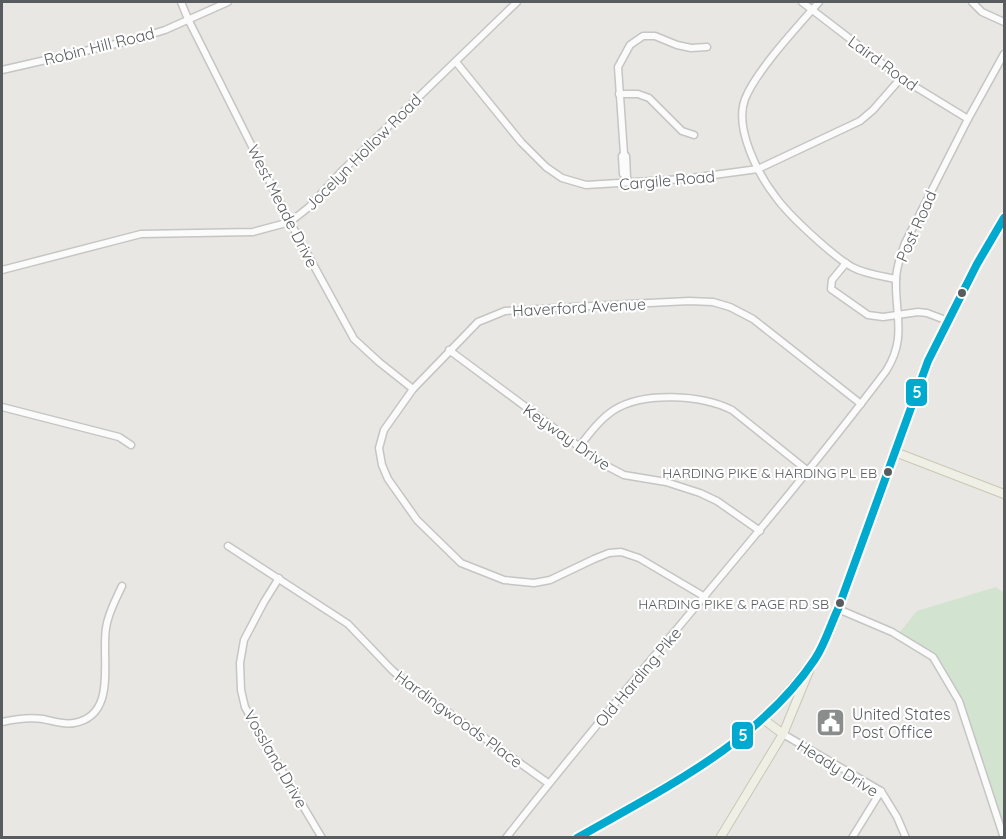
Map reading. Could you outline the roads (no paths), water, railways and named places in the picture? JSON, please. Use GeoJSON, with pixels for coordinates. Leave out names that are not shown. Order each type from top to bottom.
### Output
{"type":"FeatureCollection","features":[{"type":"Feature","properties":{"kind":"main road"},"geometry":{"type":"LineString","coordinates":[[720,837],[783,734],[838,609],[928,362],[977,264],[1005,218]]}},
{"type":"Feature","properties":{"kind":"main road"},"geometry":{"type":"LineString","coordinates":[[895,452],[1005,494]]}},
{"type":"Feature","properties":{"kind":"main road"},"geometry":{"type":"LineString","coordinates":[[577,837],[678,780],[736,741],[788,693],[813,662]]}},
{"type":"Feature","properties":{"kind":"main road"},"geometry":{"type":"LineString","coordinates":[[763,718],[783,734]]}},
{"type":"Feature","properties":{"kind":"street","name":"West Meade Drive"},"geometry":{"type":"LineString","coordinates":[[181,2],[290,222],[354,339],[413,389]]}},
{"type":"Feature","properties":{"kind":"street","name":"Robin Hill Road"},"geometry":{"type":"LineString","coordinates":[[2,70],[133,40],[165,30],[228,2]]}},
{"type":"Feature","properties":{"kind":"street","name":"Jocelyn Hollow Road"},"geometry":{"type":"LineString","coordinates":[[2,270],[141,234],[253,232],[290,222],[309,207],[363,150],[517,2]]}},
{"type":"Feature","properties":{"kind":"street","name":"Laird Road"},"geometry":{"type":"LineString","coordinates":[[802,2],[901,78],[968,119]]}},
{"type":"Feature","properties":{"kind":"street"},"geometry":{"type":"LineString","coordinates":[[819,2],[759,75],[745,100],[742,121],[746,140],[758,169],[775,197],[794,216],[846,263],[867,273],[896,279]]}},
{"type":"Feature","properties":{"kind":"street"},"geometry":{"type":"LineString","coordinates":[[972,2],[982,12],[1005,22]]}},
{"type":"Feature","properties":{"kind":"street"},"geometry":{"type":"LineString","coordinates":[[627,181],[618,67],[630,45],[643,36],[655,36],[676,45],[692,48],[707,47]]}},
{"type":"Feature","properties":{"kind":"street","name":"Post Road"},"geometry":{"type":"LineString","coordinates":[[861,404],[886,371],[896,352],[899,337],[899,314],[896,279],[905,243],[968,119],[1005,54]]}},
{"type":"Feature","properties":{"kind":"street","name":"Cargile Road"},"geometry":{"type":"LineString","coordinates":[[456,62],[522,142],[546,167],[572,182],[600,185],[627,181],[684,179],[758,169],[860,121],[873,110],[901,78]]}},
{"type":"Feature","properties":{"kind":"street"},"geometry":{"type":"LineString","coordinates":[[619,94],[638,94],[649,98],[682,131],[694,135]]}},
{"type":"Feature","properties":{"kind":"street"},"geometry":{"type":"LineString","coordinates":[[846,263],[832,280],[831,289],[868,315],[883,317],[927,313],[948,321]]}},
{"type":"Feature","properties":{"kind":"street","name":"Haverford Avenue"},"geometry":{"type":"LineString","coordinates":[[705,597],[639,558],[621,552],[609,553],[550,580],[536,583],[504,580],[461,563],[417,520],[388,479],[382,465],[379,448],[384,430],[413,389],[477,322],[505,311],[689,301],[713,302],[730,307],[753,319],[861,404]]}},
{"type":"Feature","properties":{"kind":"street","name":"Keyway Drive"},"geometry":{"type":"LineString","coordinates":[[449,350],[601,464],[624,475],[676,484],[700,493],[717,501],[760,531]]}},
{"type":"Feature","properties":{"kind":"street"},"geometry":{"type":"LineString","coordinates":[[579,447],[600,421],[616,408],[650,399],[693,398],[718,403],[732,410],[808,471]]}},
{"type":"Feature","properties":{"kind":"street","name":"Old Harding Pike"},"geometry":{"type":"LineString","coordinates":[[506,837],[548,783],[760,531],[861,404]]}},
{"type":"Feature","properties":{"kind":"street"},"geometry":{"type":"LineString","coordinates":[[2,407],[119,437],[131,445]]}},
{"type":"Feature","properties":{"kind":"street","name":"Hardingwoods Place"},"geometry":{"type":"LineString","coordinates":[[228,546],[348,624],[407,683],[548,783]]}},
{"type":"Feature","properties":{"kind":"street","name":"Vossland Drive"},"geometry":{"type":"LineString","coordinates":[[279,578],[244,640],[240,663],[241,690],[245,707],[256,727],[322,837]]}},
{"type":"Feature","properties":{"kind":"street"},"geometry":{"type":"LineString","coordinates":[[2,722],[31,719],[72,724],[87,719],[99,708],[104,695],[106,628],[110,611],[122,586]]}},
{"type":"Feature","properties":{"kind":"street"},"geometry":{"type":"LineString","coordinates":[[838,609],[892,632],[933,657],[959,701],[1004,837]]}},
{"type":"Feature","properties":{"kind":"street","name":"Heady Drive"},"geometry":{"type":"LineString","coordinates":[[783,734],[881,791],[906,837]]}},
{"type":"Feature","properties":{"kind":"street"},"geometry":{"type":"LineString","coordinates":[[852,837],[881,791]]}},
{"type":"Feature","properties":{"kind":"place","name":"HARDING PIKE & HARDING PL EB"},"geometry":{"type":"Point","coordinates":[888,472]}},
{"type":"Feature","properties":{"kind":"place","name":"HARDING PIKE & PAGE RD SB"},"geometry":{"type":"Point","coordinates":[840,603]}},
{"type":"Feature","properties":{"kind":"place","name":"United States Post Office"},"geometry":{"type":"Point","coordinates":[831,723]}}]}
